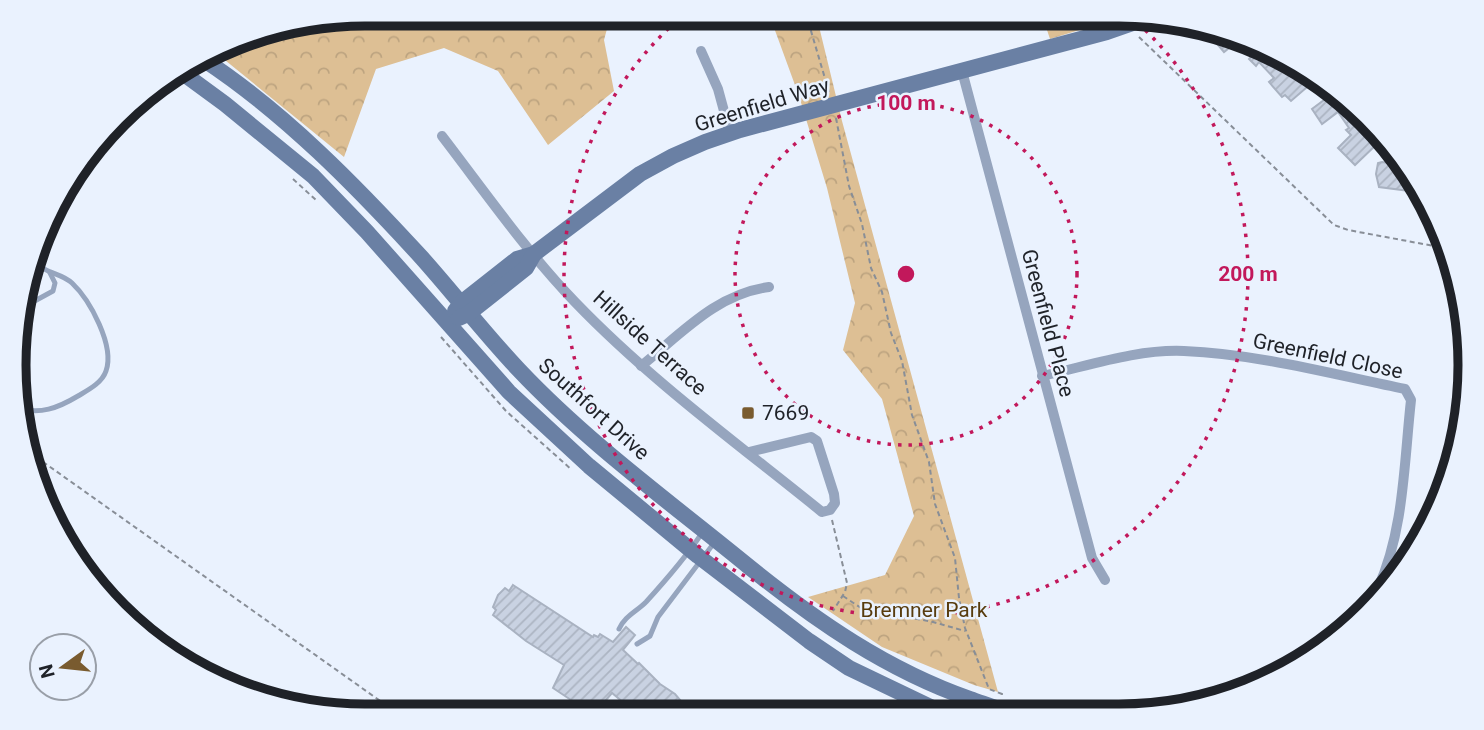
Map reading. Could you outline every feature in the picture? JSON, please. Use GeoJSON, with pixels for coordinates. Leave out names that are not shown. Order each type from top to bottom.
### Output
{"type":"FeatureCollection","features":[{"type":"Feature","properties":{"kind":"main road","name":"Greenfield Way"},"geometry":{"type":"LineString","coordinates":[[447,322],[517,259],[534,254],[640,174],[673,156],[730,133],[1123,26]]}},
{"type":"Feature","properties":{"kind":"main road","name":"Southfort Drive"},"geometry":{"type":"LineString","coordinates":[[209,64],[251,94],[325,158],[406,240],[520,372],[571,420],[710,535],[790,600],[863,649],[908,674],[985,704]]}},
{"type":"Feature","properties":{"kind":"main road","name":"Southfort Drive"},"geometry":{"type":"LineString","coordinates":[[188,77],[313,176],[367,232],[509,392],[561,442],[777,618],[849,668],[924,704]]}},
{"type":"Feature","properties":{"kind":"street"},"geometry":{"type":"LineString","coordinates":[[701,51],[718,89],[730,133]]}},
{"type":"Feature","properties":{"kind":"street","name":"Greenfield Place"},"geometry":{"type":"LineString","coordinates":[[962,71],[1092,558],[1105,580]]}},
{"type":"Feature","properties":{"kind":"street","name":"Hillside Terrace"},"geometry":{"type":"LineString","coordinates":[[442,136],[574,301],[641,366],[822,512],[830,510]]}},
{"type":"Feature","properties":{"kind":"street"},"geometry":{"type":"LineString","coordinates":[[641,366],[718,303],[736,294],[769,287]]}},
{"type":"Feature","properties":{"kind":"street","name":"Greenfield Close"},"geometry":{"type":"LineString","coordinates":[[1042,376],[1142,354],[1182,351],[1254,359],[1405,388],[1411,400],[1395,536],[1390,561],[1383,577]]}},
{"type":"Feature","properties":{"kind":"street"},"geometry":{"type":"LineString","coordinates":[[749,452],[811,437],[817,441],[834,494],[835,503],[830,510]]}},
{"type":"Feature","properties":{"kind":"lane"},"geometry":{"type":"LineString","coordinates":[[32,302],[53,291],[55,283],[41,266]]}},
{"type":"Feature","properties":{"kind":"lane"},"geometry":{"type":"LineString","coordinates":[[29,410],[41,412],[52,409],[96,384],[106,371],[106,344],[93,313],[71,282],[50,274]]}},
{"type":"Feature","properties":{"kind":"lane"},"geometry":{"type":"LineString","coordinates":[[637,645],[650,636],[658,617],[710,535]]}},
{"type":"Feature","properties":{"kind":"lane"},"geometry":{"type":"LineString","coordinates":[[619,629],[625,619],[697,554],[710,535]]}},
{"type":"Feature","properties":{"kind":"path"},"geometry":{"type":"LineString","coordinates":[[811,26],[842,138],[849,186],[862,224],[871,268],[882,292],[891,333],[902,361],[912,415],[929,462],[935,504],[955,558],[959,598],[967,631],[990,690]]}},
{"type":"Feature","properties":{"kind":"path"},"geometry":{"type":"LineString","coordinates":[[1124,26],[1145,42],[1334,225],[1436,246]]}},
{"type":"Feature","properties":{"kind":"path"},"geometry":{"type":"LineString","coordinates":[[280,37],[326,29]]}},
{"type":"Feature","properties":{"kind":"path"},"geometry":{"type":"LineString","coordinates":[[40,460],[384,704]]}},
{"type":"Feature","properties":{"kind":"path"},"geometry":{"type":"LineString","coordinates":[[830,510],[846,576],[843,596],[832,612]]}},
{"type":"Feature","properties":{"kind":"path"},"geometry":{"type":"LineString","coordinates":[[843,596],[861,608],[967,631]]}},
{"type":"Feature","properties":{"kind":"green space"},"geometry":{"type":"Polygon","coordinates":[[[608,26],[604,40],[614,91],[548,145],[498,71],[444,48],[376,69],[344,157],[222,58],[277,38],[343,27],[608,26]]]}},
{"type":"Feature","properties":{"kind":"green space","name":"Bremner Park"},"geometry":{"type":"Polygon","coordinates":[[[773,26],[819,26],[842,121],[998,692],[974,685],[882,647],[808,597],[885,575],[914,516],[882,399],[843,350],[855,303],[827,188],[799,96],[773,26]]]}},
{"type":"Feature","properties":{"kind":"green space"},"geometry":{"type":"Polygon","coordinates":[[[1046,26],[1093,26],[1050,39],[1046,26]]]}},
{"type":"Feature","properties":{"kind":"building"},"geometry":{"type":"Polygon","coordinates":[[[1214,40],[1232,46],[1224,52],[1214,40]]]}},
{"type":"Feature","properties":{"kind":"building"},"geometry":{"type":"Polygon","coordinates":[[[1254,54],[1310,85],[1291,101],[1285,95],[1282,97],[1269,82],[1274,78],[1259,62],[1256,66],[1249,59],[1254,54]]]}},
{"type":"Feature","properties":{"kind":"building"},"geometry":{"type":"Polygon","coordinates":[[[1327,98],[1359,125],[1376,145],[1355,165],[1338,148],[1351,135],[1338,112],[1322,124],[1312,109],[1327,98]]]}},
{"type":"Feature","properties":{"kind":"building"},"geometry":{"type":"Polygon","coordinates":[[[1378,163],[1391,163],[1409,191],[1379,187],[1376,174],[1378,163]]]}},
{"type":"Feature","properties":{"kind":"building"},"geometry":{"type":"Polygon","coordinates":[[[513,585],[593,637],[600,634],[613,642],[626,627],[635,635],[623,650],[684,704],[625,704],[612,693],[602,704],[569,704],[571,700],[553,688],[564,665],[526,641],[493,615],[498,595],[505,588],[509,591],[513,585]]]}},
{"type":"Feature","properties":{"kind":"place","name":"7669"},"geometry":{"type":"Point","coordinates":[748,413]}}]}
